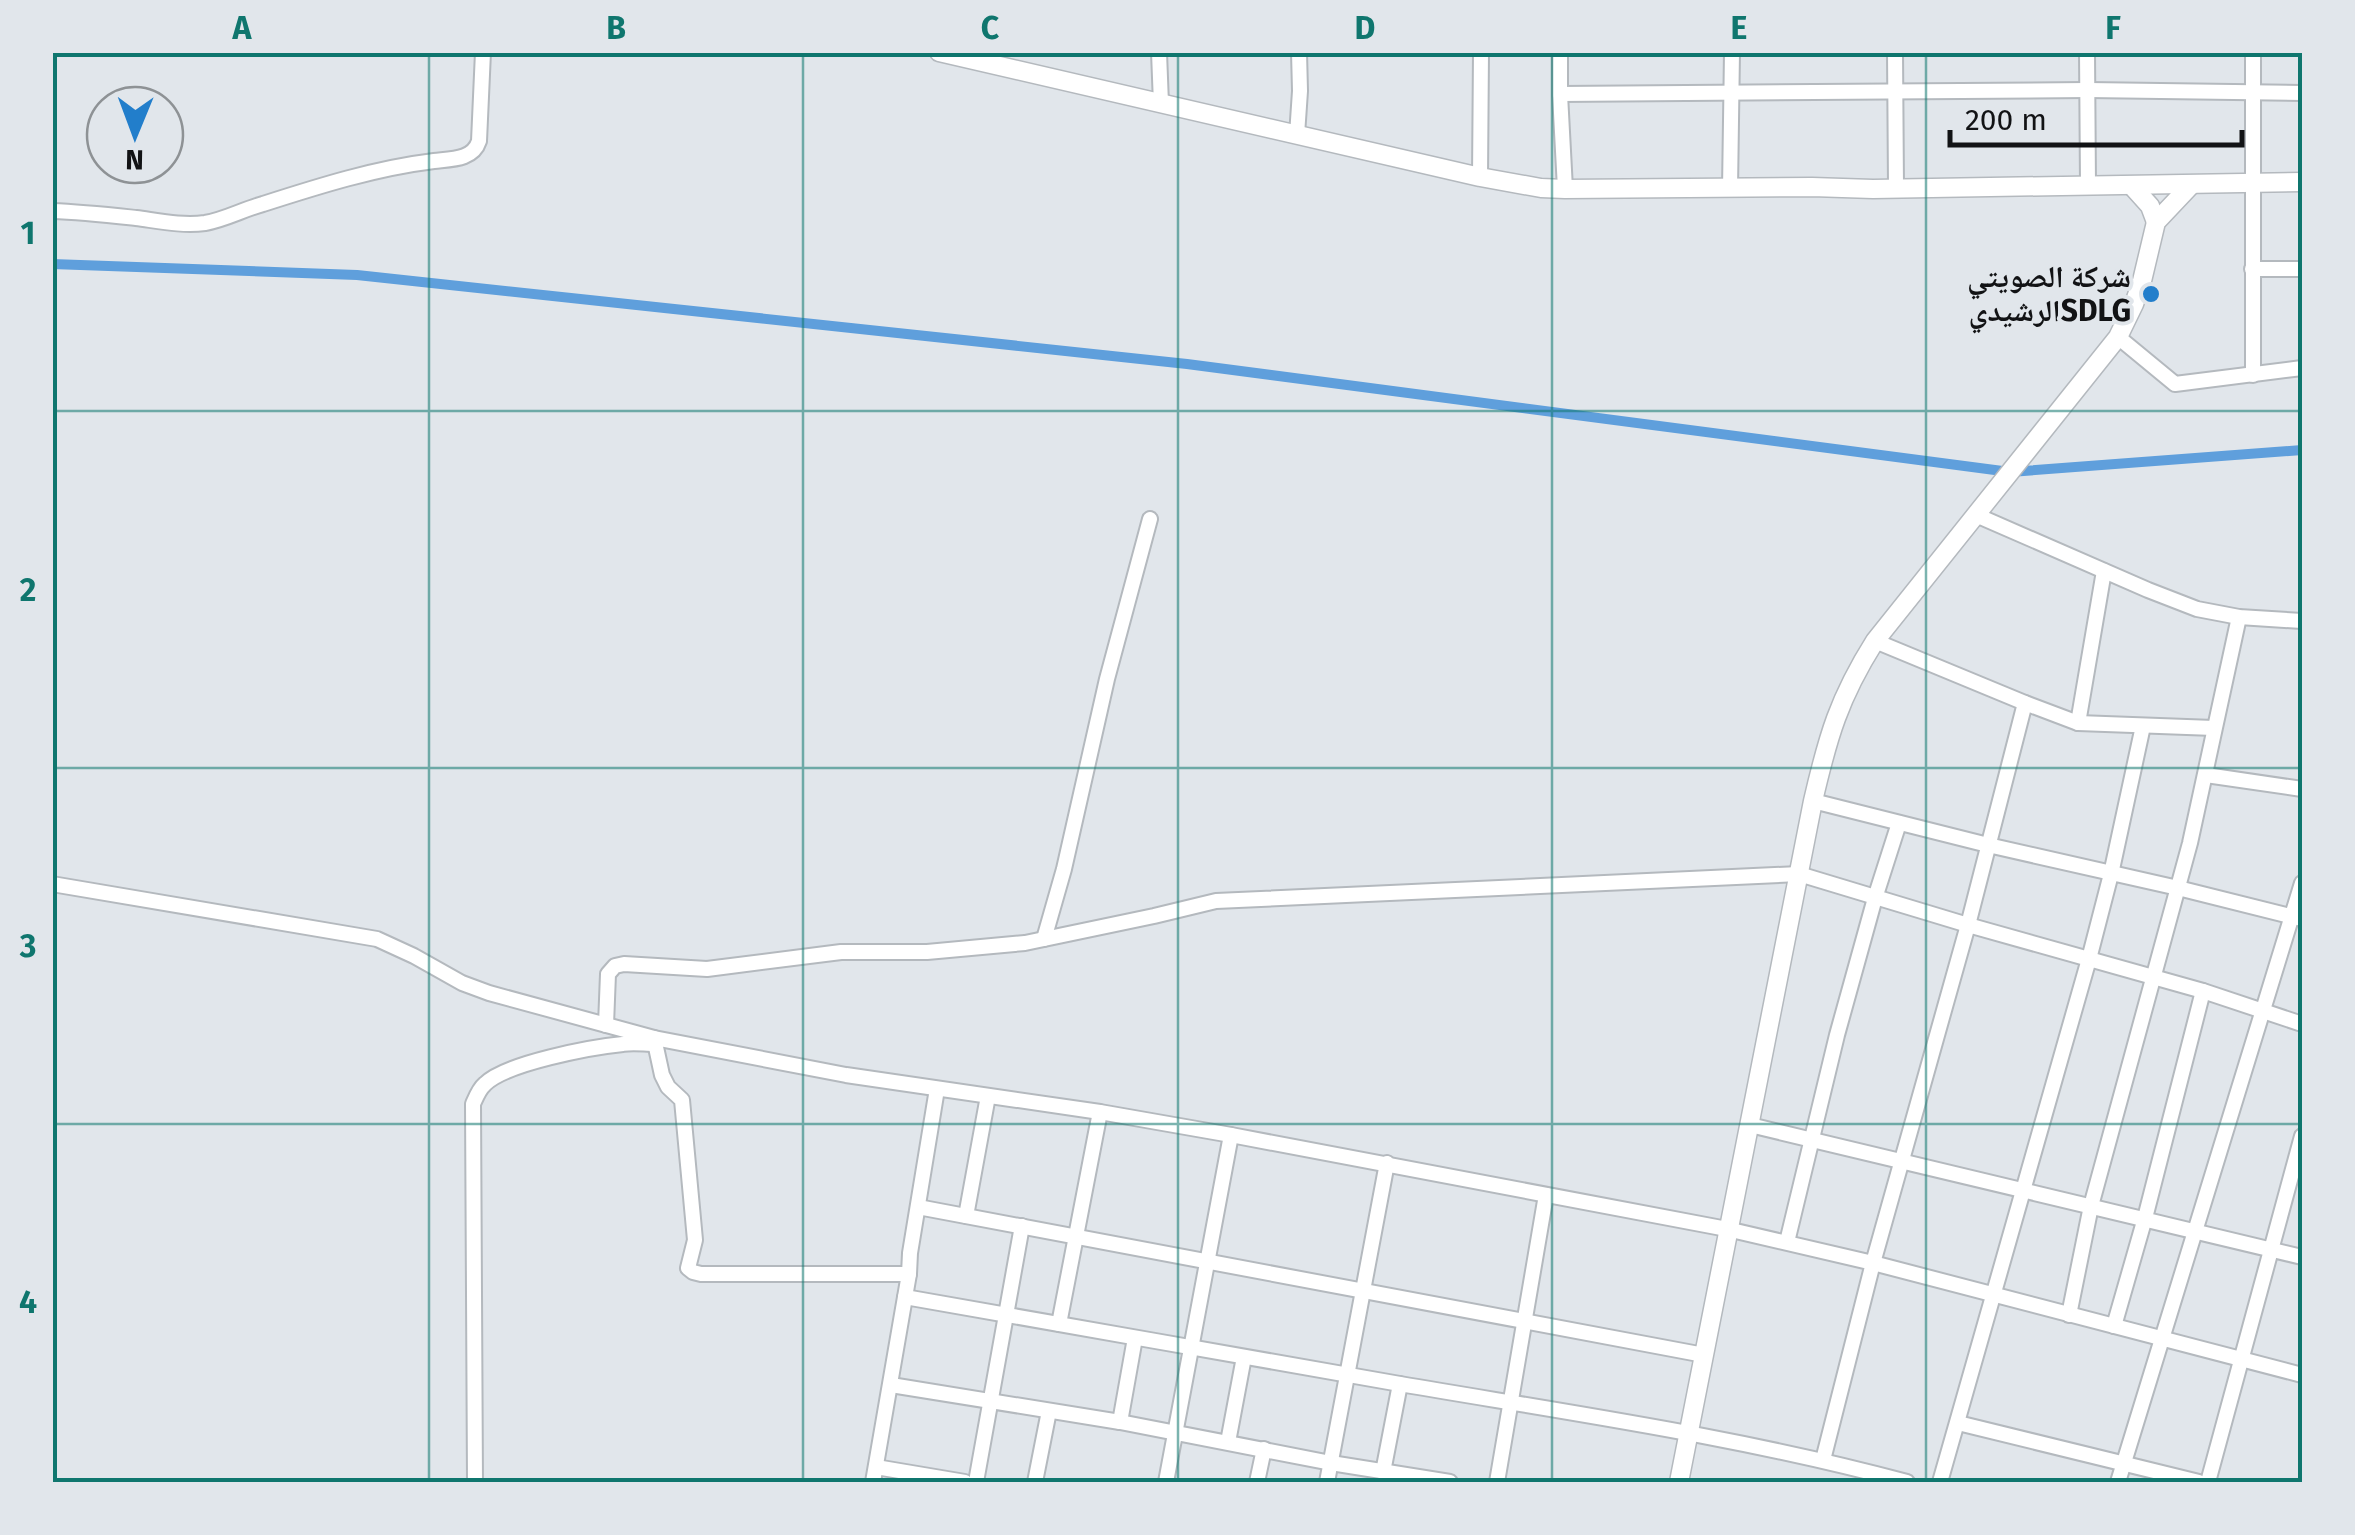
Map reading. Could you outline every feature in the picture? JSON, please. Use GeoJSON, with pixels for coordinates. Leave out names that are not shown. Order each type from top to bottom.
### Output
{"type":"FeatureCollection","features":[{"type":"Feature","properties":{"kind":"main road"},"geometry":{"type":"LineString","coordinates":[[939,52],[1540,188],[2302,182]]}},
{"type":"Feature","properties":{"kind":"main road"},"geometry":{"type":"LineString","coordinates":[[1679,1482],[1798,874],[1835,716],[1856,670],[1875,641],[2118,336],[2142,281],[2156,222],[2191,185]]}},
{"type":"Feature","properties":{"kind":"main road"},"geometry":{"type":"LineString","coordinates":[[2132,186],[2150,206],[2156,222]]}},
{"type":"Feature","properties":{"kind":"street"},"geometry":{"type":"LineString","coordinates":[[52,210],[178,224],[206,223],[358,176],[471,154],[479,141],[483,52]]}},
{"type":"Feature","properties":{"kind":"street"},"geometry":{"type":"LineString","coordinates":[[1159,52],[1161,104]]}},
{"type":"Feature","properties":{"kind":"street"},"geometry":{"type":"LineString","coordinates":[[1297,135],[1299,52]]}},
{"type":"Feature","properties":{"kind":"street"},"geometry":{"type":"LineString","coordinates":[[1480,176],[1482,52]]}},
{"type":"Feature","properties":{"kind":"street"},"geometry":{"type":"LineString","coordinates":[[1560,52],[1565,189]]}},
{"type":"Feature","properties":{"kind":"street"},"geometry":{"type":"LineString","coordinates":[[1730,189],[1732,52]]}},
{"type":"Feature","properties":{"kind":"street"},"geometry":{"type":"LineString","coordinates":[[1895,52],[1896,188]]}},
{"type":"Feature","properties":{"kind":"street"},"geometry":{"type":"LineString","coordinates":[[2087,52],[2088,185]]}},
{"type":"Feature","properties":{"kind":"street"},"geometry":{"type":"LineString","coordinates":[[2252,52],[2253,375]]}},
{"type":"Feature","properties":{"kind":"street"},"geometry":{"type":"LineString","coordinates":[[1560,94],[2302,92]]}},
{"type":"Feature","properties":{"kind":"street"},"geometry":{"type":"LineString","coordinates":[[2252,270],[2302,269]]}},
{"type":"Feature","properties":{"kind":"street"},"geometry":{"type":"LineString","coordinates":[[2118,336],[2174,384],[2302,368]]}},
{"type":"Feature","properties":{"kind":"street"},"geometry":{"type":"LineString","coordinates":[[1976,514],[2197,609],[2238,617],[2302,621]]}},
{"type":"Feature","properties":{"kind":"street"},"geometry":{"type":"LineString","coordinates":[[1044,939],[1150,519]]}},
{"type":"Feature","properties":{"kind":"street"},"geometry":{"type":"LineString","coordinates":[[2078,723],[2104,572]]}},
{"type":"Feature","properties":{"kind":"street"},"geometry":{"type":"LineString","coordinates":[[2069,1315],[2091,1206],[2206,776],[2238,617]]}},
{"type":"Feature","properties":{"kind":"street"},"geometry":{"type":"LineString","coordinates":[[1875,641],[2078,723],[2214,728]]}},
{"type":"Feature","properties":{"kind":"street"},"geometry":{"type":"LineString","coordinates":[[1823,1460],[1872,1262],[1968,926],[2024,703]]}},
{"type":"Feature","properties":{"kind":"street"},"geometry":{"type":"LineString","coordinates":[[1940,1482],[2089,959],[2143,726]]}},
{"type":"Feature","properties":{"kind":"street"},"geometry":{"type":"LineString","coordinates":[[2206,776],[2302,789]]}},
{"type":"Feature","properties":{"kind":"street"},"geometry":{"type":"LineString","coordinates":[[1813,801],[2298,918]]}},
{"type":"Feature","properties":{"kind":"street"},"geometry":{"type":"LineString","coordinates":[[1787,1242],[1837,1034],[1899,823]]}},
{"type":"Feature","properties":{"kind":"street"},"geometry":{"type":"LineString","coordinates":[[606,1024],[608,974],[616,966],[707,969],[842,952],[963,950],[1044,939],[1216,901],[1798,874],[2202,991],[2302,1024]]}},
{"type":"Feature","properties":{"kind":"street"},"geometry":{"type":"LineString","coordinates":[[2118,1482],[2264,1012],[2298,918],[2302,883]]}},
{"type":"Feature","properties":{"kind":"street"},"geometry":{"type":"LineString","coordinates":[[52,884],[377,940],[462,984],[654,1041],[846,1075],[1100,1112],[1727,1228],[2302,1375]]}},
{"type":"Feature","properties":{"kind":"street"},"geometry":{"type":"LineString","coordinates":[[2114,1326],[2202,991]]}},
{"type":"Feature","properties":{"kind":"street"},"geometry":{"type":"LineString","coordinates":[[654,1041],[662,1075],[682,1100],[695,1240],[688,1264],[693,1272],[909,1274]]}},
{"type":"Feature","properties":{"kind":"street"},"geometry":{"type":"LineString","coordinates":[[475,1482],[473,1104],[477,1094],[490,1079],[528,1062],[654,1041]]}},
{"type":"Feature","properties":{"kind":"street"},"geometry":{"type":"LineString","coordinates":[[936,1089],[874,1475],[965,1482]]}},
{"type":"Feature","properties":{"kind":"street"},"geometry":{"type":"LineString","coordinates":[[966,1216],[988,1096]]}},
{"type":"Feature","properties":{"kind":"street"},"geometry":{"type":"LineString","coordinates":[[1060,1324],[1100,1112]]}},
{"type":"Feature","properties":{"kind":"street"},"geometry":{"type":"LineString","coordinates":[[1750,1125],[2302,1258]]}},
{"type":"Feature","properties":{"kind":"street"},"geometry":{"type":"LineString","coordinates":[[1166,1482],[1231,1135]]}},
{"type":"Feature","properties":{"kind":"street"},"geometry":{"type":"LineString","coordinates":[[2208,1482],[2302,1136]]}},
{"type":"Feature","properties":{"kind":"street"},"geometry":{"type":"LineString","coordinates":[[1327,1482],[1387,1163]]}},
{"type":"Feature","properties":{"kind":"street"},"geometry":{"type":"LineString","coordinates":[[1497,1482],[1546,1195]]}},
{"type":"Feature","properties":{"kind":"street"},"geometry":{"type":"LineString","coordinates":[[918,1206],[1704,1355]]}},
{"type":"Feature","properties":{"kind":"street"},"geometry":{"type":"LineString","coordinates":[[976,1482],[1022,1226]]}},
{"type":"Feature","properties":{"kind":"street"},"geometry":{"type":"LineString","coordinates":[[905,1297],[1689,1432],[1907,1482]]}},
{"type":"Feature","properties":{"kind":"street"},"geometry":{"type":"LineString","coordinates":[[1120,1422],[1134,1338]]}},
{"type":"Feature","properties":{"kind":"street"},"geometry":{"type":"LineString","coordinates":[[1228,1442],[1244,1358]]}},
{"type":"Feature","properties":{"kind":"street"},"geometry":{"type":"LineString","coordinates":[[1383,1472],[1400,1384]]}},
{"type":"Feature","properties":{"kind":"street"},"geometry":{"type":"LineString","coordinates":[[891,1385],[1120,1422],[1441,1482]]}},
{"type":"Feature","properties":{"kind":"street"},"geometry":{"type":"LineString","coordinates":[[1035,1482],[1049,1410]]}},
{"type":"Feature","properties":{"kind":"street"},"geometry":{"type":"LineString","coordinates":[[1958,1422],[2199,1482]]}},
{"type":"Feature","properties":{"kind":"street"},"geometry":{"type":"LineString","coordinates":[[1257,1482],[1264,1449]]}},
{"type":"Feature","properties":{"kind":"waterway"},"geometry":{"type":"LineString","coordinates":[[52,264],[357,275],[1187,364],[2010,472],[2302,450]]}},
{"type":"Feature","properties":{"kind":"place","name":"شركة الصويتي الرشيديSDLG"},"geometry":{"type":"Point","coordinates":[2151,294]}}]}
